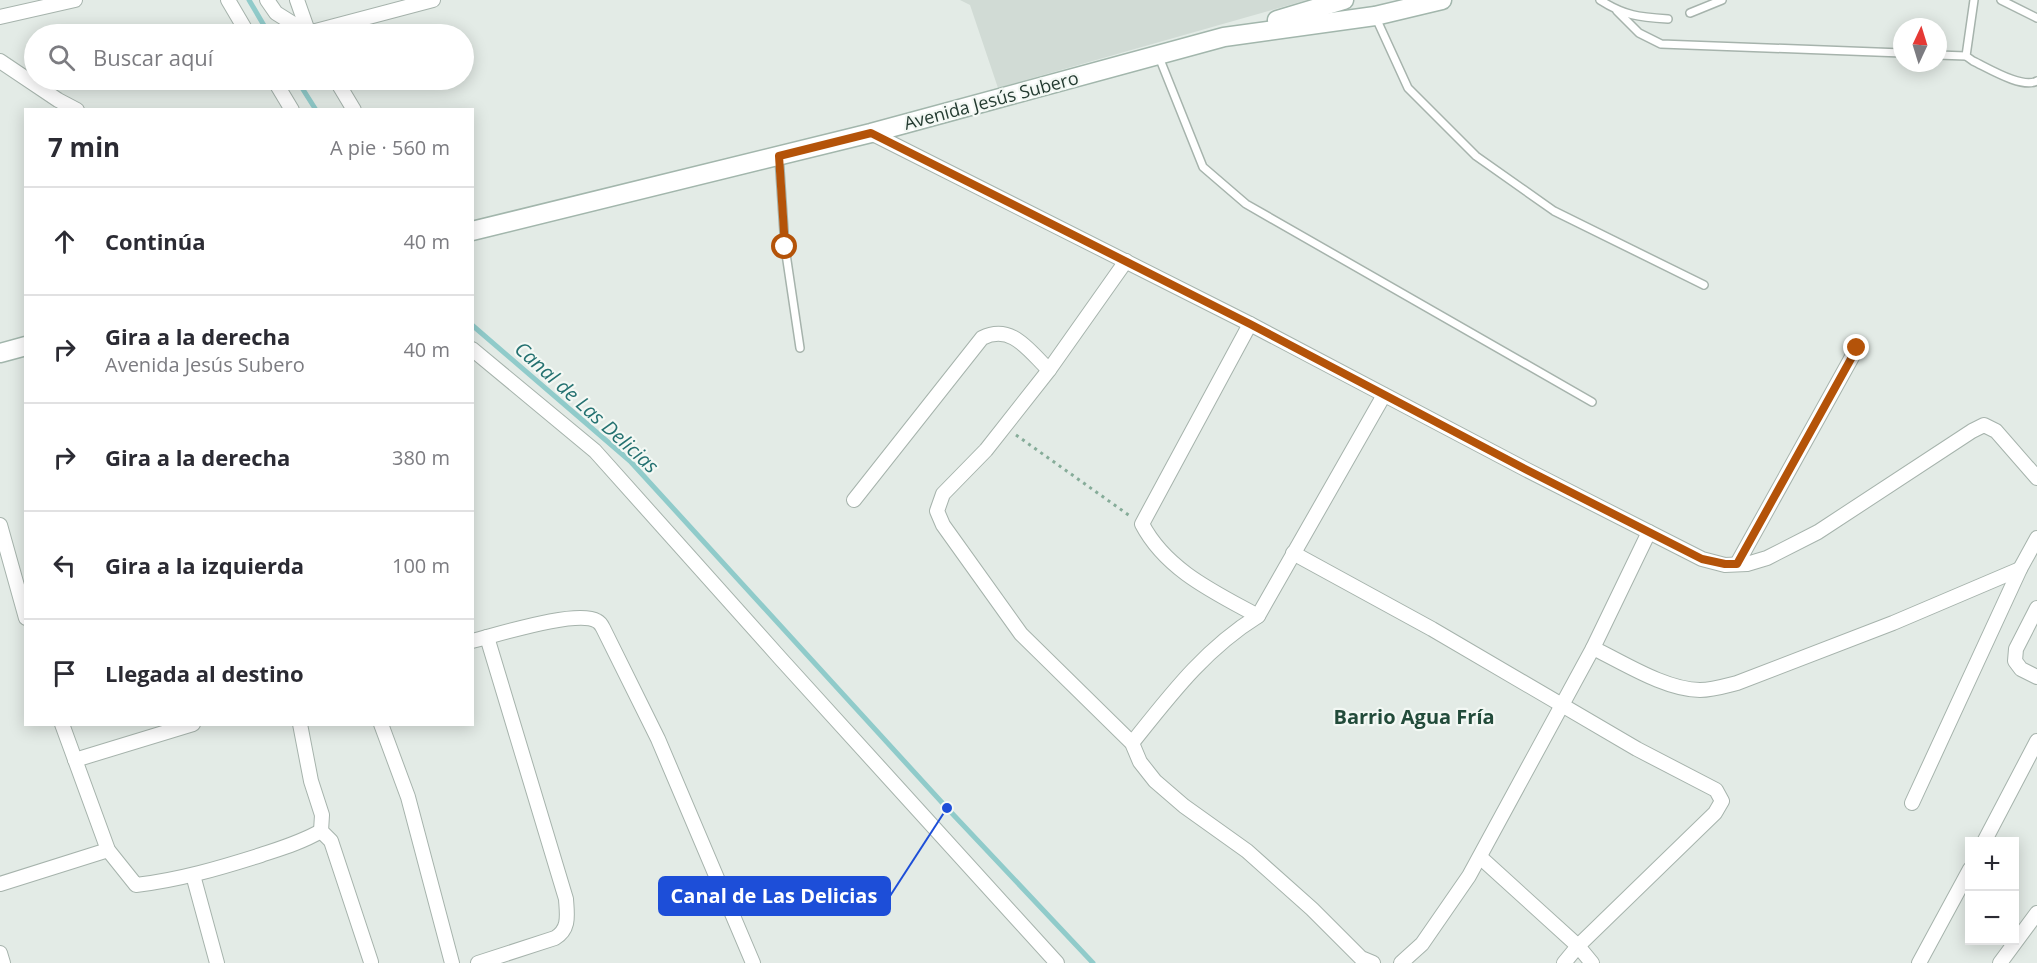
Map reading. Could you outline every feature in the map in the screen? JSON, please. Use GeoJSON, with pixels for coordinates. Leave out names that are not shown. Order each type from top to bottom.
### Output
{"type":"FeatureCollection","features":[{"type":"Feature","properties":{"kind":"main road"},"geometry":{"type":"LineString","coordinates":[[1224,37],[1344,0]]}},
{"type":"Feature","properties":{"kind":"main road","name":"Avenida Jesús Subero"},"geometry":{"type":"LineString","coordinates":[[474,231],[871,133],[1224,37],[1375,15],[1442,0]]}},
{"type":"Feature","properties":{"kind":"main road"},"geometry":{"type":"LineString","coordinates":[[0,353],[24,347]]}},
{"type":"Feature","properties":{"kind":"street"},"geometry":{"type":"LineString","coordinates":[[0,17],[75,0]]}},
{"type":"Feature","properties":{"kind":"street"},"geometry":{"type":"LineString","coordinates":[[228,0],[242,24]]}},
{"type":"Feature","properties":{"kind":"street"},"geometry":{"type":"LineString","coordinates":[[267,0],[276,13],[293,24]]}},
{"type":"Feature","properties":{"kind":"street"},"geometry":{"type":"LineString","coordinates":[[297,0],[305,24]]}},
{"type":"Feature","properties":{"kind":"street"},"geometry":{"type":"LineString","coordinates":[[345,24],[433,0]]}},
{"type":"Feature","properties":{"kind":"street"},"geometry":{"type":"LineString","coordinates":[[0,62],[24,78]]}},
{"type":"Feature","properties":{"kind":"street"},"geometry":{"type":"LineString","coordinates":[[43,90],[73,108]]}},
{"type":"Feature","properties":{"kind":"street"},"geometry":{"type":"LineString","coordinates":[[280,90],[291,108]]}},
{"type":"Feature","properties":{"kind":"street"},"geometry":{"type":"LineString","coordinates":[[342,90],[353,108]]}},
{"type":"Feature","properties":{"kind":"street"},"geometry":{"type":"LineString","coordinates":[[871,133],[1250,324],[1702,559],[1725,564],[1747,564],[1767,558],[1818,532],[1984,425],[1996,431],[2037,478]]}},
{"type":"Feature","properties":{"kind":"street"},"geometry":{"type":"LineString","coordinates":[[1126,261],[1049,370],[986,450],[943,494],[937,511],[943,525],[1021,634],[1132,743],[1140,762],[1155,781],[1184,806],[1247,851],[1312,909],[1361,958],[1373,963]]}},
{"type":"Feature","properties":{"kind":"street"},"geometry":{"type":"LineString","coordinates":[[1250,324],[1142,524],[1151,541],[1172,562],[1202,585],[1258,615]]}},
{"type":"Feature","properties":{"kind":"street"},"geometry":{"type":"LineString","coordinates":[[855,500],[982,338],[994,332],[1013,336],[1049,370]]}},
{"type":"Feature","properties":{"kind":"street"},"geometry":{"type":"LineString","coordinates":[[1737,564],[1857,348]]}},
{"type":"Feature","properties":{"kind":"street"},"geometry":{"type":"LineString","coordinates":[[474,351],[595,451],[1050,961]]}},
{"type":"Feature","properties":{"kind":"street"},"geometry":{"type":"LineString","coordinates":[[1132,743],[1200,661],[1237,629],[1258,615],[1384,395]]}},
{"type":"Feature","properties":{"kind":"street"},"geometry":{"type":"LineString","coordinates":[[0,525],[24,611]]}},
{"type":"Feature","properties":{"kind":"street"},"geometry":{"type":"LineString","coordinates":[[1401,963],[1422,944],[1440,922],[1480,857],[1593,648],[1649,532]]}},
{"type":"Feature","properties":{"kind":"street"},"geometry":{"type":"LineString","coordinates":[[1912,803],[2020,569],[2037,538]]}},
{"type":"Feature","properties":{"kind":"street"},"geometry":{"type":"LineString","coordinates":[[1293,553],[1432,629],[1637,749],[1716,790],[1722,801],[1715,813],[1578,946],[1564,963]]}},
{"type":"Feature","properties":{"kind":"street"},"geometry":{"type":"LineString","coordinates":[[1593,648],[1661,680],[1687,689],[1715,688],[1737,683],[1893,623],[2020,569]]}},
{"type":"Feature","properties":{"kind":"street"},"geometry":{"type":"LineString","coordinates":[[2037,608],[2016,650],[2015,661],[2021,669],[2037,677]]}},
{"type":"Feature","properties":{"kind":"street"},"geometry":{"type":"LineString","coordinates":[[474,641],[539,624],[574,618],[598,622],[658,739],[753,963]]}},
{"type":"Feature","properties":{"kind":"street"},"geometry":{"type":"LineString","coordinates":[[478,963],[555,938],[562,933],[567,919],[566,899],[488,638]]}},
{"type":"Feature","properties":{"kind":"street"},"geometry":{"type":"LineString","coordinates":[[63,726],[108,850],[136,885],[193,875],[305,840],[321,831]]}},
{"type":"Feature","properties":{"kind":"street"},"geometry":{"type":"LineString","coordinates":[[75,760],[186,726]]}},
{"type":"Feature","properties":{"kind":"street"},"geometry":{"type":"LineString","coordinates":[[300,726],[311,781],[322,814],[321,831],[331,841],[371,962]]}},
{"type":"Feature","properties":{"kind":"street"},"geometry":{"type":"LineString","coordinates":[[382,726],[408,797],[452,963]]}},
{"type":"Feature","properties":{"kind":"street"},"geometry":{"type":"LineString","coordinates":[[1987,837],[2037,741]]}},
{"type":"Feature","properties":{"kind":"street"},"geometry":{"type":"LineString","coordinates":[[0,884],[108,850]]}},
{"type":"Feature","properties":{"kind":"street"},"geometry":{"type":"LineString","coordinates":[[1480,857],[1578,946],[1592,963]]}},
{"type":"Feature","properties":{"kind":"street"},"geometry":{"type":"LineString","coordinates":[[193,875],[217,963]]}},
{"type":"Feature","properties":{"kind":"street"},"geometry":{"type":"LineString","coordinates":[[1919,963],[1965,877]]}},
{"type":"Feature","properties":{"kind":"street"},"geometry":{"type":"LineString","coordinates":[[2000,963],[2037,913]]}},
{"type":"Feature","properties":{"kind":"street"},"geometry":{"type":"LineString","coordinates":[[0,953],[3,963]]}},
{"type":"Feature","properties":{"kind":"lane"},"geometry":{"type":"LineString","coordinates":[[1600,0],[1617,11],[1640,33],[1661,45],[1893,53]]}},
{"type":"Feature","properties":{"kind":"lane"},"geometry":{"type":"LineString","coordinates":[[1690,13],[1722,0]]}},
{"type":"Feature","properties":{"kind":"lane"},"geometry":{"type":"LineString","coordinates":[[1966,56],[1974,0]]}},
{"type":"Feature","properties":{"kind":"lane"},"geometry":{"type":"LineString","coordinates":[[2001,0],[2037,18]]}},
{"type":"Feature","properties":{"kind":"lane"},"geometry":{"type":"LineString","coordinates":[[1617,11],[1643,17],[1668,19]]}},
{"type":"Feature","properties":{"kind":"lane"},"geometry":{"type":"LineString","coordinates":[[1375,15],[1408,88],[1476,156],[1554,211],[1704,285]]}},
{"type":"Feature","properties":{"kind":"lane"},"geometry":{"type":"LineString","coordinates":[[1158,55],[1203,167],[1246,204],[1592,402]]}},
{"type":"Feature","properties":{"kind":"lane"},"geometry":{"type":"LineString","coordinates":[[1947,55],[1966,56],[2021,82],[2030,84],[2037,81]]}},
{"type":"Feature","properties":{"kind":"lane"},"geometry":{"type":"LineString","coordinates":[[779,156],[785,247],[800,348]]}},
{"type":"Feature","properties":{"kind":"path"},"geometry":{"type":"LineString","coordinates":[[1004,427],[1142,524]]}},
{"type":"Feature","properties":{"kind":"shaded area"},"geometry":{"type":"Polygon","coordinates":[[[960,0],[1307,0],[998,88],[970,5],[960,0]]]}},
{"type":"Feature","properties":{"kind":"waterway","name":"Canal de Las Delicias"},"geometry":{"type":"LineString","coordinates":[[249,0],[263,24]]}},
{"type":"Feature","properties":{"kind":"waterway","name":"Canal de Las Delicias"},"geometry":{"type":"LineString","coordinates":[[303,90],[315,108]]}},
{"type":"Feature","properties":{"kind":"waterway","name":"Canal de Las Delicias"},"geometry":{"type":"LineString","coordinates":[[474,327],[630,461],[947,808],[1093,963]]}},
{"type":"Feature","properties":{"kind":"place","name":"Canal de Las Delicias"},"geometry":{"type":"Point","coordinates":[947,808]}},
{"type":"Feature","properties":{"kind":"district","name":"Barrio Agua Fría"},"geometry":{"type":"Point","coordinates":[1414,716]}},
{"type":"Feature","properties":{"kind":"route"},"geometry":{"type":"LineString","coordinates":[[785,247],[779,156],[871,133],[1250,324],[1702,559],[1725,564],[1737,564],[1857,348]]}}]}
